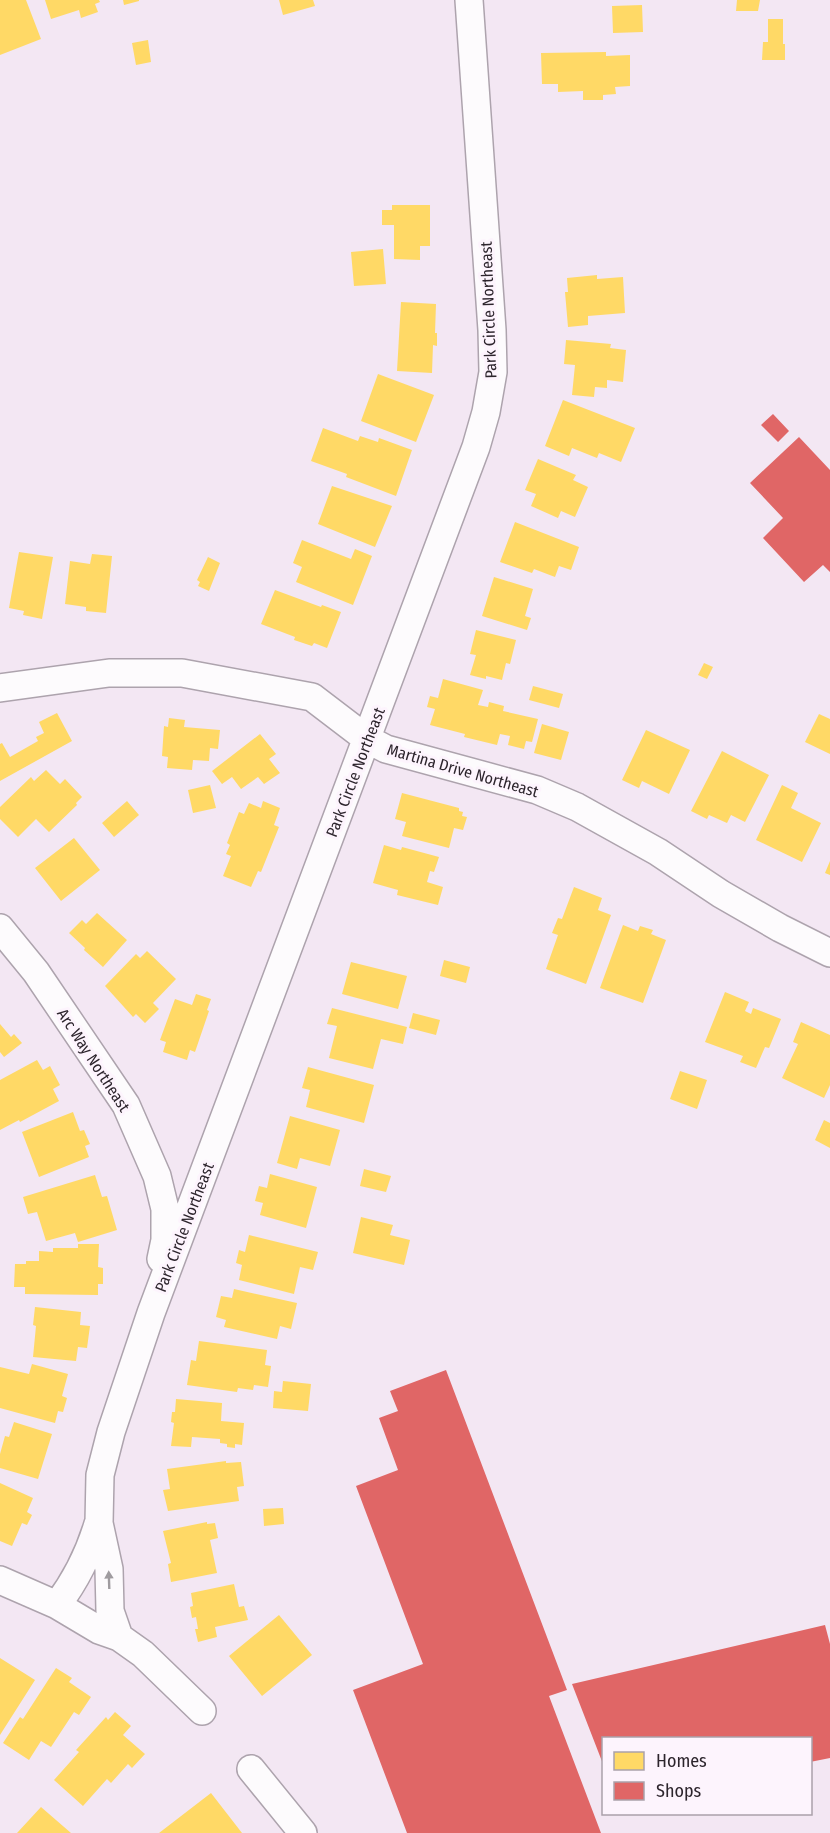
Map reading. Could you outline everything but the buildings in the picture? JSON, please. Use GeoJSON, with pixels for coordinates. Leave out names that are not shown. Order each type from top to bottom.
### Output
{"type":"FeatureCollection","features":[{"type":"Feature","properties":{"kind":"street","name":"Park Circle Northeast"},"geometry":{"type":"LineString","coordinates":[[119,1637],[110,1611],[109,1569],[99,1523],[100,1475],[111,1432],[151,1313],[476,447],[486,412],[493,372],[469,0]]}},
{"type":"Feature","properties":{"kind":"street","name":"Martina Drive Northeast"},"geometry":{"type":"LineString","coordinates":[[0,688],[109,673],[182,673],[312,697],[367,739],[386,749],[537,790],[577,807],[658,852],[721,894],[830,954]]}},
{"type":"Feature","properties":{"kind":"street","name":"Arc Way Northeast"},"geometry":{"type":"LineString","coordinates":[[0,927],[36,972],[126,1105],[157,1176],[165,1209],[165,1240],[151,1313]]}},
{"type":"Feature","properties":{"kind":"street","name":"Park Circle Northeast"},"geometry":{"type":"LineString","coordinates":[[57,1605],[72,1584],[90,1551],[99,1523]]}},
{"type":"Feature","properties":{"kind":"street"},"geometry":{"type":"LineString","coordinates":[[0,1580],[57,1605],[99,1630],[119,1637],[143,1654],[202,1711]]}},
{"type":"Feature","properties":{"kind":"street"},"geometry":{"type":"LineString","coordinates":[[251,1769],[303,1833]]}}]}
